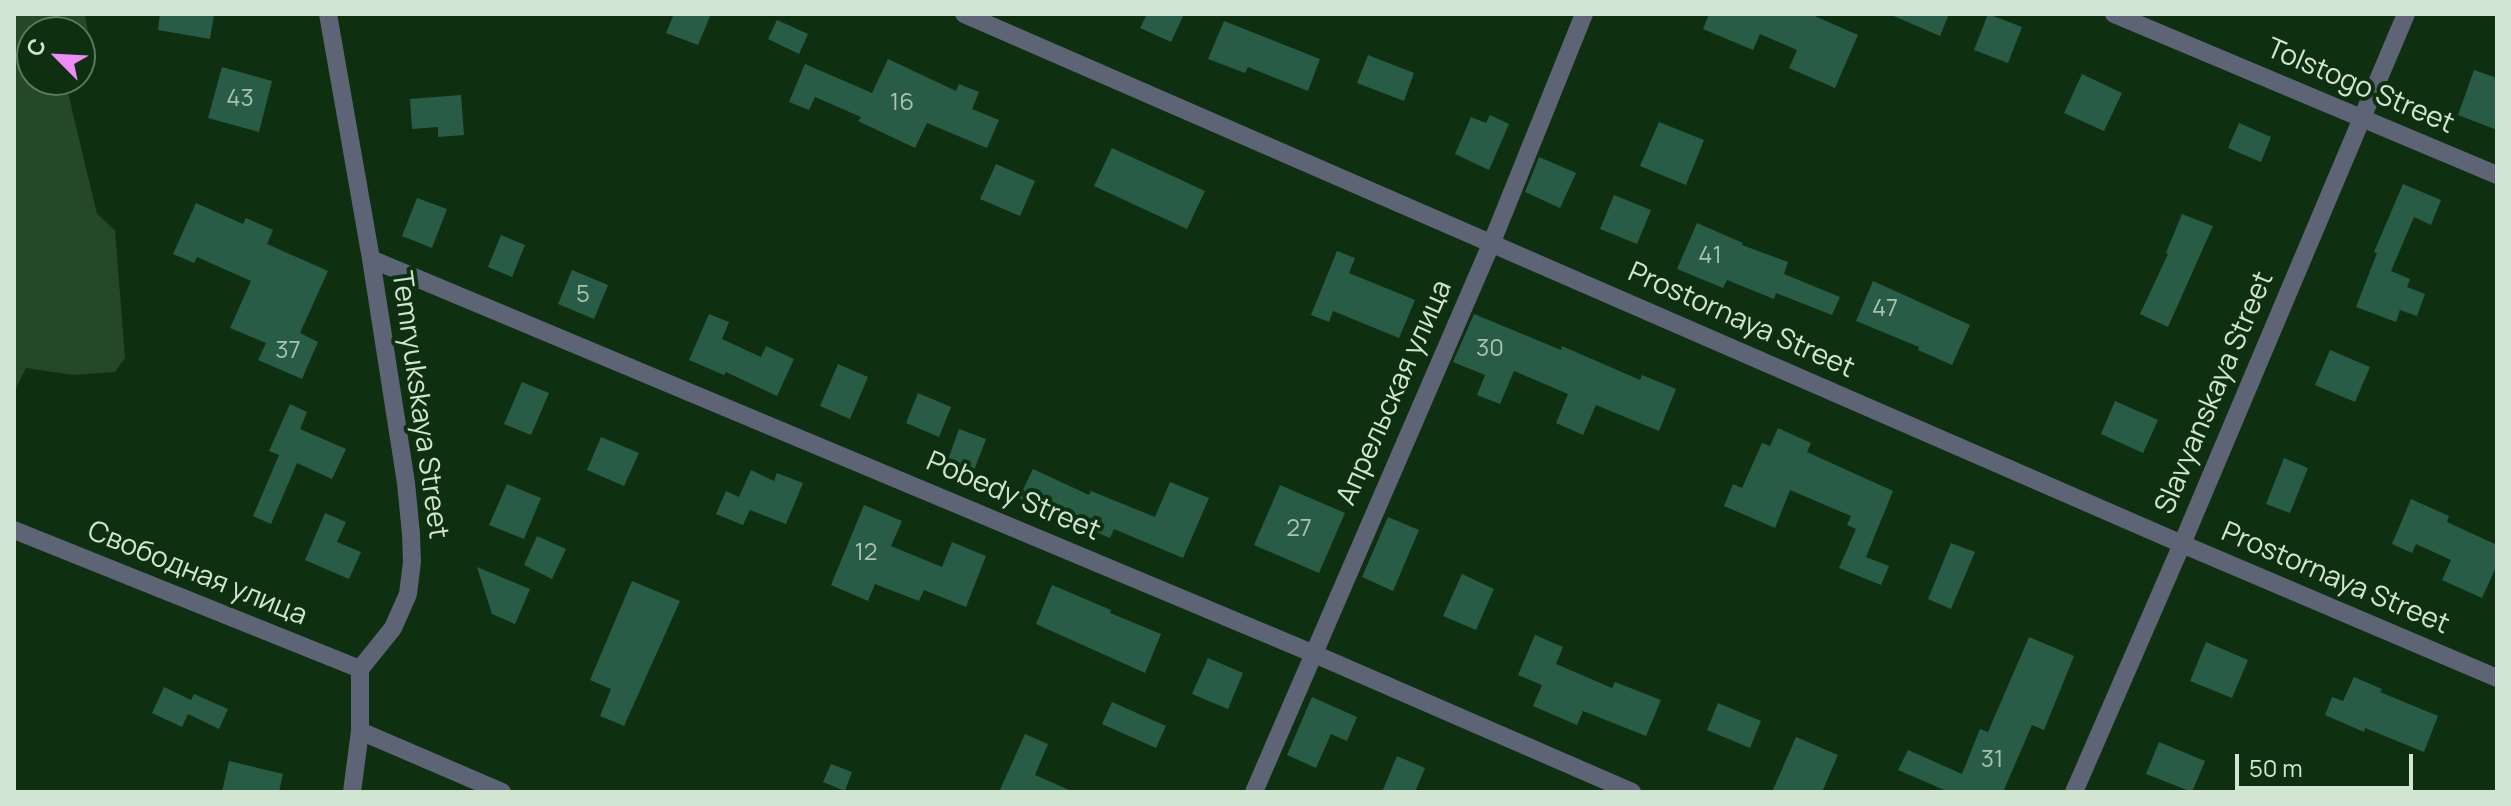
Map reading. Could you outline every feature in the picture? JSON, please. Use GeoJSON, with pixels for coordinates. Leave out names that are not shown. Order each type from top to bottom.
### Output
{"type":"FeatureCollection","features":[{"type":"Feature","properties":{"kind":"street","name":"Temryukskaya Street"},"geometry":{"type":"LineString","coordinates":[[328,14],[406,483],[412,562],[408,594],[393,628],[360,669]]}},
{"type":"Feature","properties":{"kind":"street","name":"Prostornaya Street"},"geometry":{"type":"LineString","coordinates":[[964,14],[2497,678]]}},
{"type":"Feature","properties":{"kind":"street","name":"Апрельская улица"},"geometry":{"type":"LineString","coordinates":[[1254,792],[1492,242],[1584,14]]}},
{"type":"Feature","properties":{"kind":"street","name":"Tolstogo Street"},"geometry":{"type":"LineString","coordinates":[[2114,14],[2497,175]]}},
{"type":"Feature","properties":{"kind":"street","name":"Slavyanskaya Street"},"geometry":{"type":"LineString","coordinates":[[2074,792],[2406,14]]}},
{"type":"Feature","properties":{"kind":"street","name":"Pobedy Street"},"geometry":{"type":"LineString","coordinates":[[371,259],[1312,653],[1632,792]]}},
{"type":"Feature","properties":{"kind":"street","name":"Свободная улица"},"geometry":{"type":"LineString","coordinates":[[14,530],[360,669]]}},
{"type":"Feature","properties":{"kind":"street"},"geometry":{"type":"LineString","coordinates":[[352,792],[360,731],[360,669]]}},
{"type":"Feature","properties":{"kind":"street"},"geometry":{"type":"LineString","coordinates":[[360,731],[502,792]]}},
{"type":"Feature","properties":{"kind":"green space"},"geometry":{"type":"Polygon","coordinates":[[[14,14],[85,14],[16,16],[16,96],[69,96],[97,214],[115,230],[125,358],[115,372],[73,375],[26,368],[14,399],[14,14]]]}},
{"type":"Feature","properties":{"kind":"building"},"geometry":{"type":"Polygon","coordinates":[[[160,14],[214,14],[210,39],[158,30],[160,14]]]}},
{"type":"Feature","properties":{"kind":"building"},"geometry":{"type":"Polygon","coordinates":[[[674,14],[711,14],[698,45],[666,33],[674,14]]]}},
{"type":"Feature","properties":{"kind":"building"},"geometry":{"type":"Polygon","coordinates":[[[1147,14],[1184,14],[1171,42],[1140,28],[1147,14]]]}},
{"type":"Feature","properties":{"kind":"building"},"geometry":{"type":"Polygon","coordinates":[[[1709,14],[1810,14],[1858,35],[1835,88],[1789,68],[1797,50],[1760,34],[1753,50],[1703,29],[1709,14]]]}},
{"type":"Feature","properties":{"kind":"building"},"geometry":{"type":"Polygon","coordinates":[[[1889,14],[1949,14],[1940,36],[1889,14]]]}},
{"type":"Feature","properties":{"kind":"building"},"geometry":{"type":"Polygon","coordinates":[[[1988,14],[2022,27],[2008,63],[1974,50],[1988,14]]]}},
{"type":"Feature","properties":{"kind":"building"},"geometry":{"type":"Polygon","coordinates":[[[777,20],[808,34],[799,54],[768,39],[777,20]]]}},
{"type":"Feature","properties":{"kind":"building"},"geometry":{"type":"Polygon","coordinates":[[[1224,21],[1320,59],[1308,91],[1248,67],[1245,73],[1208,59],[1224,21]]]}},
{"type":"Feature","properties":{"kind":"building"},"geometry":{"type":"Polygon","coordinates":[[[1368,55],[1414,73],[1404,101],[1357,83],[1368,55]]]}},
{"type":"Feature","properties":{"kind":"building"},"geometry":{"type":"Polygon","coordinates":[[[888,59],[956,91],[959,84],[979,92],[972,109],[999,120],[987,148],[927,123],[915,148],[858,121],[861,117],[815,97],[809,110],[789,102],[805,64],[872,93],[888,59]]]}},
{"type":"Feature","properties":{"kind":"building"},"geometry":{"type":"Polygon","coordinates":[[[222,67],[272,81],[259,132],[208,118],[222,67]]]}},
{"type":"Feature","properties":{"kind":"building"},"geometry":{"type":"Polygon","coordinates":[[[2474,70],[2497,78],[2497,130],[2458,115],[2474,70]]]}},
{"type":"Feature","properties":{"kind":"building"},"geometry":{"type":"Polygon","coordinates":[[[2082,74],[2122,93],[2104,131],[2064,113],[2082,74]]]}},
{"type":"Feature","properties":{"kind":"building"},"geometry":{"type":"Polygon","coordinates":[[[461,95],[464,135],[438,137],[438,127],[412,129],[410,99],[461,95]]]}},
{"type":"Feature","properties":{"kind":"building"},"geometry":{"type":"Polygon","coordinates":[[[1490,115],[1509,124],[1489,170],[1455,154],[1471,117],[1486,123],[1490,115]]]}},
{"type":"Feature","properties":{"kind":"building"},"geometry":{"type":"Polygon","coordinates":[[[1659,122],[1704,140],[1686,185],[1640,166],[1659,122]]]}},
{"type":"Feature","properties":{"kind":"building"},"geometry":{"type":"Polygon","coordinates":[[[2239,123],[2271,137],[2261,162],[2228,148],[2239,123]]]}},
{"type":"Feature","properties":{"kind":"building"},"geometry":{"type":"Polygon","coordinates":[[[1112,148],[1205,191],[1187,229],[1094,186],[1112,148]]]}},
{"type":"Feature","properties":{"kind":"building"},"geometry":{"type":"Polygon","coordinates":[[[1539,157],[1576,173],[1560,208],[1525,192],[1539,157]]]}},
{"type":"Feature","properties":{"kind":"building"},"geometry":{"type":"Polygon","coordinates":[[[996,164],[1035,181],[1020,216],[980,199],[996,164]]]}},
{"type":"Feature","properties":{"kind":"building"},"geometry":{"type":"Polygon","coordinates":[[[2403,184],[2441,200],[2431,225],[2414,217],[2391,271],[2410,279],[2407,287],[2425,294],[2417,316],[2400,310],[2396,322],[2356,307],[2377,253],[2374,252],[2403,184]]]}},
{"type":"Feature","properties":{"kind":"building"},"geometry":{"type":"Polygon","coordinates":[[[1614,195],[1651,210],[1637,244],[1600,229],[1614,195]]]}},
{"type":"Feature","properties":{"kind":"building"},"geometry":{"type":"Polygon","coordinates":[[[417,198],[447,209],[432,248],[402,236],[417,198]]]}},
{"type":"Feature","properties":{"kind":"building"},"geometry":{"type":"Polygon","coordinates":[[[196,203],[243,224],[246,218],[273,230],[267,244],[328,271],[300,333],[318,342],[302,379],[258,360],[266,343],[230,328],[251,281],[197,257],[194,263],[173,254],[196,203]]]}},
{"type":"Feature","properties":{"kind":"building"},"geometry":{"type":"Polygon","coordinates":[[[2182,214],[2213,226],[2168,327],[2140,314],[2168,254],[2182,214]]]}},
{"type":"Feature","properties":{"kind":"building"},"geometry":{"type":"Polygon","coordinates":[[[1697,223],[1742,245],[1788,262],[1784,274],[1840,297],[1832,315],[1776,293],[1774,299],[1727,280],[1723,288],[1677,269],[1697,223]]]}},
{"type":"Feature","properties":{"kind":"building"},"geometry":{"type":"Polygon","coordinates":[[[501,235],[525,245],[512,277],[488,267],[501,235]]]}},
{"type":"Feature","properties":{"kind":"building"},"geometry":{"type":"Polygon","coordinates":[[[1337,251],[1355,258],[1349,273],[1415,300],[1399,338],[1333,311],[1329,322],[1311,315],[1337,251]]]}},
{"type":"Feature","properties":{"kind":"building"},"geometry":{"type":"Polygon","coordinates":[[[572,270],[608,285],[594,319],[558,304],[572,270]]]}},
{"type":"Feature","properties":{"kind":"building"},"geometry":{"type":"Polygon","coordinates":[[[1873,281],[1970,325],[1952,365],[1918,350],[1919,347],[1856,321],[1873,281]]]}},
{"type":"Feature","properties":{"kind":"building"},"geometry":{"type":"Polygon","coordinates":[[[709,314],[729,322],[722,339],[761,357],[766,346],[794,359],[777,396],[726,372],[724,375],[689,360],[709,314]]]}},
{"type":"Feature","properties":{"kind":"building"},"geometry":{"type":"Polygon","coordinates":[[[1474,314],[1561,350],[1562,346],[1640,380],[1642,375],[1676,389],[1659,431],[1596,405],[1583,435],[1556,423],[1568,394],[1514,371],[1500,404],[1477,395],[1485,375],[1453,362],[1474,314]]]}},
{"type":"Feature","properties":{"kind":"building"},"geometry":{"type":"Polygon","coordinates":[[[2330,350],[2370,367],[2355,402],[2315,385],[2330,350]]]}},
{"type":"Feature","properties":{"kind":"building"},"geometry":{"type":"Polygon","coordinates":[[[838,364],[868,377],[850,419],[820,406],[838,364]]]}},
{"type":"Feature","properties":{"kind":"building"},"geometry":{"type":"Polygon","coordinates":[[[522,382],[549,393],[531,435],[504,424],[522,382]]]}},
{"type":"Feature","properties":{"kind":"building"},"geometry":{"type":"Polygon","coordinates":[[[918,393],[951,407],[939,437],[906,423],[918,393]]]}},
{"type":"Feature","properties":{"kind":"building"},"geometry":{"type":"Polygon","coordinates":[[[2115,401],[2158,420],[2143,453],[2101,434],[2115,401]]]}},
{"type":"Feature","properties":{"kind":"building"},"geometry":{"type":"Polygon","coordinates":[[[290,404],[307,412],[300,429],[346,449],[332,479],[297,463],[271,524],[253,516],[279,455],[269,451],[290,404]]]}},
{"type":"Feature","properties":{"kind":"building"},"geometry":{"type":"Polygon","coordinates":[[[1778,428],[1811,443],[1807,452],[1893,491],[1866,557],[1889,566],[1881,585],[1839,568],[1856,529],[1847,525],[1851,516],[1790,490],[1775,528],[1724,506],[1733,484],[1742,488],[1762,443],[1770,446],[1778,428]]]}},
{"type":"Feature","properties":{"kind":"building"},"geometry":{"type":"Polygon","coordinates":[[[959,429],[986,439],[971,478],[945,468],[959,429]]]}},
{"type":"Feature","properties":{"kind":"building"},"geometry":{"type":"Polygon","coordinates":[[[601,437],[639,453],[624,486],[587,470],[601,437]]]}},
{"type":"Feature","properties":{"kind":"building"},"geometry":{"type":"Polygon","coordinates":[[[2284,458],[2308,468],[2290,513],[2266,504],[2284,458]]]}},
{"type":"Feature","properties":{"kind":"building"},"geometry":{"type":"Polygon","coordinates":[[[1033,469],[1089,495],[1091,491],[1155,517],[1170,482],[1209,498],[1183,558],[1114,529],[1110,538],[1019,498],[1033,469]]]}},
{"type":"Feature","properties":{"kind":"building"},"geometry":{"type":"Polygon","coordinates":[[[751,470],[774,481],[777,473],[803,483],[786,524],[750,510],[743,525],[716,514],[726,491],[739,497],[751,470]]]}},
{"type":"Feature","properties":{"kind":"building"},"geometry":{"type":"Polygon","coordinates":[[[507,484],[541,498],[524,539],[489,525],[507,484]]]}},
{"type":"Feature","properties":{"kind":"building"},"geometry":{"type":"Polygon","coordinates":[[[1280,485],[1345,513],[1319,573],[1254,545],[1280,485]]]}},
{"type":"Feature","properties":{"kind":"building"},"geometry":{"type":"Polygon","coordinates":[[[2411,499],[2449,516],[2447,522],[2497,545],[2497,565],[2482,598],[2442,580],[2451,560],[2416,544],[2412,553],[2392,544],[2411,499]]]}},
{"type":"Feature","properties":{"kind":"building"},"geometry":{"type":"Polygon","coordinates":[[[864,505],[902,521],[891,546],[942,567],[952,542],[986,556],[966,607],[924,590],[919,601],[875,584],[868,601],[831,585],[864,505]]]}},
{"type":"Feature","properties":{"kind":"building"},"geometry":{"type":"Polygon","coordinates":[[[325,513],[346,522],[337,542],[361,552],[349,579],[305,560],[325,513]]]}},
{"type":"Feature","properties":{"kind":"building"},"geometry":{"type":"Polygon","coordinates":[[[1388,517],[1419,530],[1393,591],[1362,577],[1388,517]]]}},
{"type":"Feature","properties":{"kind":"building"},"geometry":{"type":"Polygon","coordinates":[[[537,536],[566,549],[552,579],[524,565],[537,536]]]}},
{"type":"Feature","properties":{"kind":"building"},"geometry":{"type":"Polygon","coordinates":[[[1951,543],[1975,552],[1951,609],[1928,599],[1951,543]]]}},
{"type":"Feature","properties":{"kind":"building"},"geometry":{"type":"Polygon","coordinates":[[[477,567],[530,589],[515,624],[492,614],[477,567]]]}},
{"type":"Feature","properties":{"kind":"building"},"geometry":{"type":"Polygon","coordinates":[[[1462,574],[1494,589],[1476,630],[1443,616],[1462,574]]]}},
{"type":"Feature","properties":{"kind":"building"},"geometry":{"type":"Polygon","coordinates":[[[632,581],[680,601],[624,726],[600,716],[611,689],[590,680],[632,581]]]}},
{"type":"Feature","properties":{"kind":"building"},"geometry":{"type":"Polygon","coordinates":[[[1052,585],[1161,634],[1145,673],[1036,624],[1052,585]]]}},
{"type":"Feature","properties":{"kind":"building"},"geometry":{"type":"Polygon","coordinates":[[[1535,635],[1563,647],[1556,664],[1612,688],[1615,682],[1661,700],[1646,736],[1583,711],[1577,725],[1533,706],[1542,685],[1518,675],[1535,635]]]}},
{"type":"Feature","properties":{"kind":"building"},"geometry":{"type":"Polygon","coordinates":[[[2029,637],[2074,656],[2044,730],[2032,725],[2003,792],[1949,792],[1898,770],[1908,750],[1962,774],[1980,729],[1988,732],[2029,637]]]}},
{"type":"Feature","properties":{"kind":"building"},"geometry":{"type":"Polygon","coordinates":[[[2206,642],[2248,660],[2232,698],[2190,681],[2206,642]]]}},
{"type":"Feature","properties":{"kind":"building"},"geometry":{"type":"Polygon","coordinates":[[[1208,658],[1243,673],[1228,709],[1192,694],[1208,658]]]}},
{"type":"Feature","properties":{"kind":"building"},"geometry":{"type":"Polygon","coordinates":[[[2354,677],[2382,689],[2380,692],[2438,716],[2424,752],[2325,715],[2332,697],[2343,701],[2354,677]]]}},
{"type":"Feature","properties":{"kind":"building"},"geometry":{"type":"Polygon","coordinates":[[[164,687],[191,700],[194,694],[228,709],[219,729],[188,714],[182,727],[152,713],[164,687]]]}},
{"type":"Feature","properties":{"kind":"building"},"geometry":{"type":"Polygon","coordinates":[[[1312,697],[1357,717],[1347,741],[1331,734],[1316,768],[1287,755],[1312,697]]]}},
{"type":"Feature","properties":{"kind":"building"},"geometry":{"type":"Polygon","coordinates":[[[1112,702],[1166,726],[1156,748],[1102,724],[1112,702]]]}},
{"type":"Feature","properties":{"kind":"building"},"geometry":{"type":"Polygon","coordinates":[[[1718,703],[1761,721],[1750,748],[1707,730],[1718,703]]]}},
{"type":"Feature","properties":{"kind":"building"},"geometry":{"type":"Polygon","coordinates":[[[1025,734],[1048,744],[1035,775],[1074,792],[999,792],[1025,734]]]}},
{"type":"Feature","properties":{"kind":"building"},"geometry":{"type":"Polygon","coordinates":[[[1796,737],[1838,755],[1822,792],[1772,792],[1796,737]]]}},
{"type":"Feature","properties":{"kind":"building"},"geometry":{"type":"Polygon","coordinates":[[[2159,742],[2205,761],[2192,792],[2146,774],[2159,742]]]}},
{"type":"Feature","properties":{"kind":"building"},"geometry":{"type":"Polygon","coordinates":[[[1397,756],[1425,768],[1415,792],[1382,792],[1397,756]]]}},
{"type":"Feature","properties":{"kind":"building"},"geometry":{"type":"Polygon","coordinates":[[[229,761],[283,774],[279,792],[222,792],[229,761]]]}},
{"type":"Feature","properties":{"kind":"building"},"geometry":{"type":"Polygon","coordinates":[[[831,764],[852,772],[845,791],[823,782],[831,764]]]}}]}
